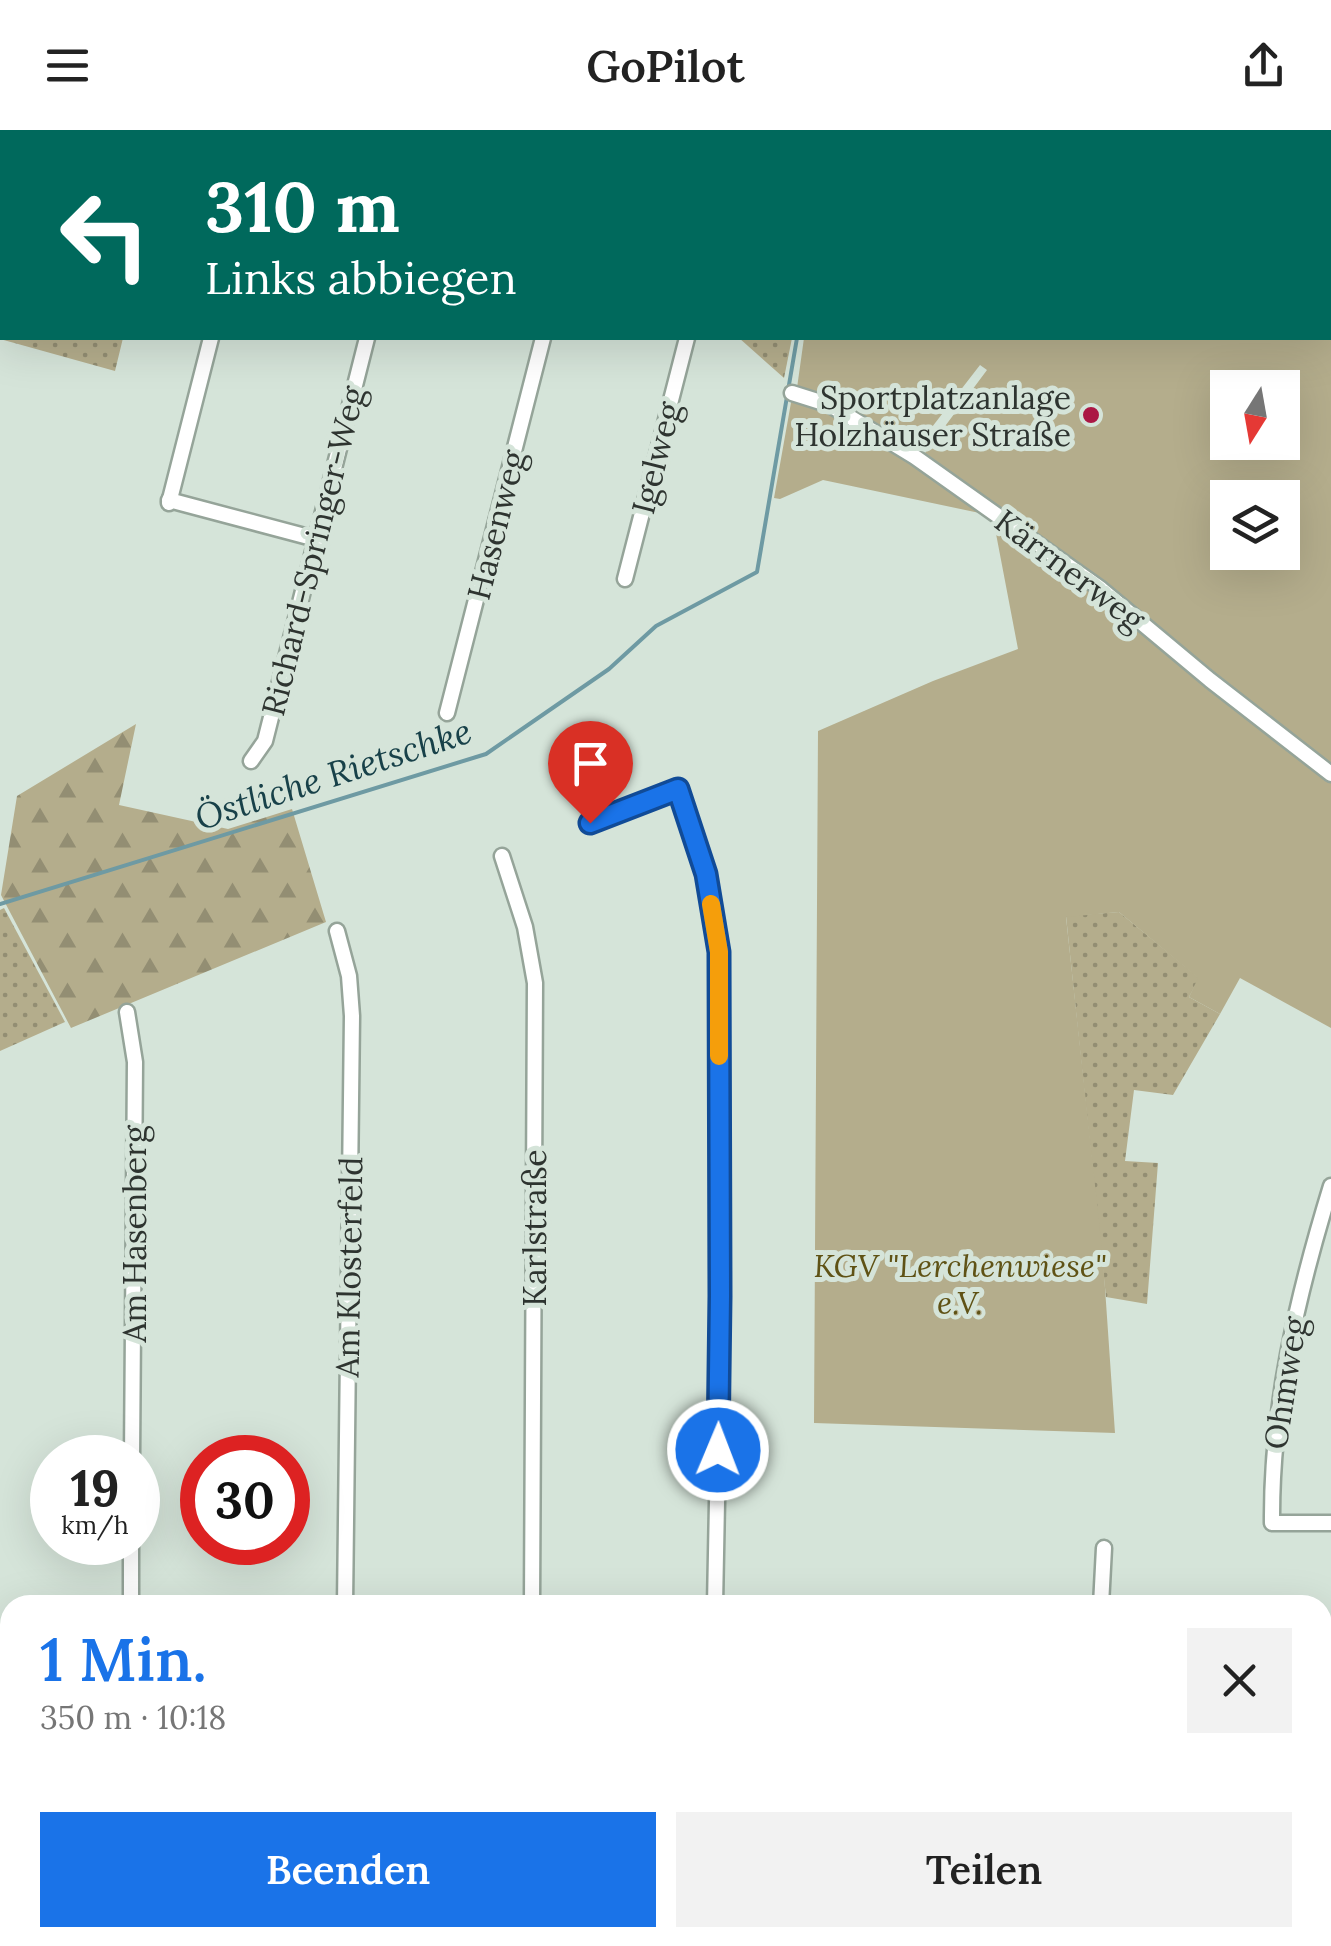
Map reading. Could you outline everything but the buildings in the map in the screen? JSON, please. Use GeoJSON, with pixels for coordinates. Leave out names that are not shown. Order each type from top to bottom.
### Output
{"type":"FeatureCollection","features":[{"type":"Feature","properties":{"kind":"street"},"geometry":{"type":"LineString","coordinates":[[211,340],[169,501],[316,539]]}},
{"type":"Feature","properties":{"kind":"street","name":"Richard-Springer-Weg"},"geometry":{"type":"LineString","coordinates":[[251,761],[265,740],[366,340]]}},
{"type":"Feature","properties":{"kind":"street","name":"Hasenweg"},"geometry":{"type":"LineString","coordinates":[[447,713],[542,340]]}},
{"type":"Feature","properties":{"kind":"street","name":"Igelweg"},"geometry":{"type":"LineString","coordinates":[[625,579],[686,340]]}},
{"type":"Feature","properties":{"kind":"street","name":"Kärrnerweg"},"geometry":{"type":"LineString","coordinates":[[792,393],[830,405],[915,457],[1102,590],[1331,774]]}},
{"type":"Feature","properties":{"kind":"street"},"geometry":{"type":"LineString","coordinates":[[590,823],[678,789],[706,874],[719,952],[720,1296],[714,1595]]}},
{"type":"Feature","properties":{"kind":"street","name":"Karlstraße"},"geometry":{"type":"LineString","coordinates":[[502,856],[526,927],[535,983],[532,1595]]}},
{"type":"Feature","properties":{"kind":"street","name":"Am Klosterfeld"},"geometry":{"type":"LineString","coordinates":[[337,931],[349,976],[352,1016],[345,1595]]}},
{"type":"Feature","properties":{"kind":"street","name":"Am Hasenberg"},"geometry":{"type":"LineString","coordinates":[[126,1012],[135,1062],[132,1435]]}},
{"type":"Feature","properties":{"kind":"street","name":"Ohmweg"},"geometry":{"type":"LineString","coordinates":[[1331,1186],[1283,1367],[1272,1474],[1272,1524],[1331,1523]]}},
{"type":"Feature","properties":{"kind":"street"},"geometry":{"type":"LineString","coordinates":[[1102,1595],[1104,1548]]}},
{"type":"Feature","properties":{"kind":"street"},"geometry":{"type":"LineString","coordinates":[[131,1565],[131,1595]]}},
{"type":"Feature","properties":{"kind":"green space"},"geometry":{"type":"Polygon","coordinates":[[[4,340],[123,340],[115,371],[4,340]]]}},
{"type":"Feature","properties":{"kind":"green space"},"geometry":{"type":"Polygon","coordinates":[[[741,340],[792,340],[784,378],[741,340]]]}},
{"type":"Feature","properties":{"kind":"green space","name":"KGV \"Lerchenwiese\" e.V."},"geometry":{"type":"Polygon","coordinates":[[[804,340],[1331,340],[1331,1028],[1240,978],[1220,1014],[1189,997],[1198,978],[1119,912],[1066,917],[1103,1259],[1115,1433],[814,1423],[818,731],[1018,649],[993,518],[1101,595],[1205,679],[1211,669],[1105,585],[925,453],[987,370],[980,365],[915,449],[820,394],[797,388],[804,340]]]}},
{"type":"Feature","properties":{"kind":"green space"},"geometry":{"type":"Polygon","coordinates":[[[792,397],[869,434],[989,515],[823,480],[780,499],[774,498],[792,397]]]}},
{"type":"Feature","properties":{"kind":"green space"},"geometry":{"type":"Polygon","coordinates":[[[136,724],[119,805],[228,829],[292,809],[326,922],[71,1028],[1,895],[17,796],[136,724]]]}},
{"type":"Feature","properties":{"kind":"green space"},"geometry":{"type":"Polygon","coordinates":[[[4,908],[65,1022],[0,1051],[0,910],[4,908]]]}},
{"type":"Feature","properties":{"kind":"green space"},"geometry":{"type":"Polygon","coordinates":[[[1119,912],[1199,978],[1189,997],[1220,1014],[1173,1095],[1134,1090],[1125,1161],[1158,1163],[1147,1304],[1106,1297],[1066,916],[1119,912]]]}},
{"type":"Feature","properties":{"kind":"waterway","name":"Östliche Rietschke"},"geometry":{"type":"LineString","coordinates":[[0,904],[486,754],[609,669],[656,626],[757,572],[797,340]]}},
{"type":"Feature","properties":{"kind":"slow traffic"},"geometry":{"type":"LineString","coordinates":[[711,904],[719,952],[719,1056]]}},
{"type":"Feature","properties":{"kind":"place","name":"Sportplatzanlage Holzhäuser Straße"},"geometry":{"type":"Point","coordinates":[1091,415]}},
{"type":"Feature","properties":{"kind":"route"},"geometry":{"type":"LineString","coordinates":[[590,823],[678,789],[706,874],[719,952],[718,1450]]}}]}
